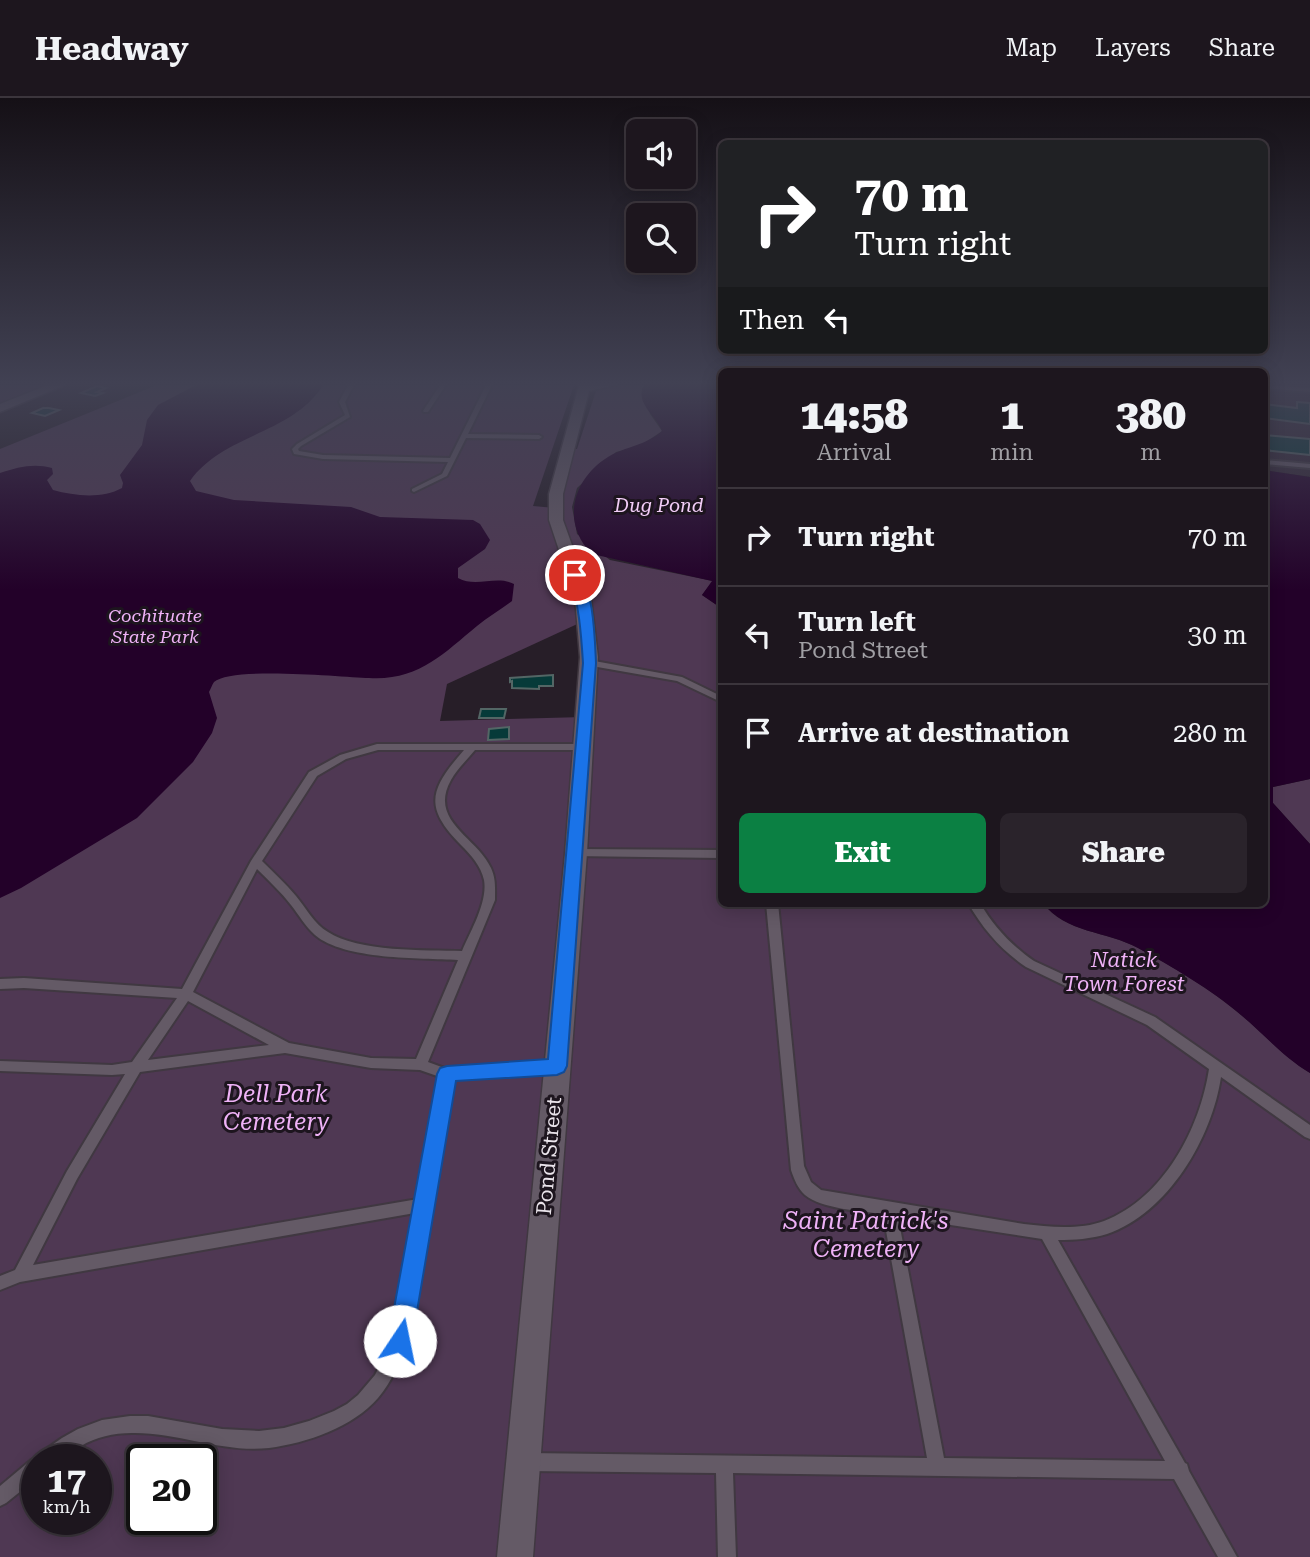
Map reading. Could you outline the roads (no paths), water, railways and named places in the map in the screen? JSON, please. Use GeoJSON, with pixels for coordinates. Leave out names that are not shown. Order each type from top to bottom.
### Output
{"type":"FeatureCollection","features":[{"type":"Feature","properties":{"kind":"street","name":"Pond Street"},"geometry":{"type":"LineString","coordinates":[[515,1557],[576,853],[589,663],[583,598],[555,520],[558,480],[566,453]]}},
{"type":"Feature","properties":{"kind":"lane"},"geometry":{"type":"LineString","coordinates":[[297,453],[323,457],[453,460]]}},
{"type":"Feature","properties":{"kind":"lane"},"geometry":{"type":"LineString","coordinates":[[414,490],[445,474],[456,453]]}},
{"type":"Feature","properties":{"kind":"lane"},"geometry":{"type":"LineString","coordinates":[[1268,462],[1310,466]]}},
{"type":"Feature","properties":{"kind":"lane"},"geometry":{"type":"LineString","coordinates":[[589,663],[680,679],[718,698]]}},
{"type":"Feature","properties":{"kind":"lane"},"geometry":{"type":"LineString","coordinates":[[20,1275],[72,1175],[136,1067],[186,994],[256,861],[305,783],[326,764],[360,750],[377,747],[582,747]]}},
{"type":"Feature","properties":{"kind":"lane"},"geometry":{"type":"LineString","coordinates":[[420,1065],[489,900],[490,880],[484,863],[443,818],[439,804],[441,790],[472,747]]}},
{"type":"Feature","properties":{"kind":"lane"},"geometry":{"type":"LineString","coordinates":[[576,853],[718,854]]}},
{"type":"Feature","properties":{"kind":"lane"},"geometry":{"type":"LineString","coordinates":[[256,861],[288,893],[315,928],[328,938],[398,952],[466,956]]}},
{"type":"Feature","properties":{"kind":"lane"},"geometry":{"type":"LineString","coordinates":[[772,907],[800,1177],[815,1194],[890,1209],[1046,1233],[1105,1228],[1124,1219],[1149,1199],[1173,1173],[1193,1143],[1214,1090],[1216,1067]]}},
{"type":"Feature","properties":{"kind":"lane"},"geometry":{"type":"LineString","coordinates":[[977,907],[984,920],[1011,952],[1151,1021],[1310,1133]]}},
{"type":"Feature","properties":{"kind":"lane"},"geometry":{"type":"LineString","coordinates":[[0,984],[48,984],[186,994],[285,1048]]}},
{"type":"Feature","properties":{"kind":"lane"},"geometry":{"type":"LineString","coordinates":[[0,1066],[112,1070],[285,1048],[371,1063],[420,1065],[447,1074],[557,1066]]}},
{"type":"Feature","properties":{"kind":"lane"},"geometry":{"type":"LineString","coordinates":[[67,1444],[110,1426],[144,1424],[257,1440],[296,1435],[348,1415],[372,1394],[388,1373],[400,1341],[447,1074]]}},
{"type":"Feature","properties":{"kind":"lane"},"geometry":{"type":"LineString","coordinates":[[0,1283],[20,1275],[425,1205]]}},
{"type":"Feature","properties":{"kind":"lane"},"geometry":{"type":"LineString","coordinates":[[890,1209],[937,1467]]}},
{"type":"Feature","properties":{"kind":"lane"},"geometry":{"type":"LineString","coordinates":[[1046,1233],[1228,1557]]}},
{"type":"Feature","properties":{"kind":"lane"},"geometry":{"type":"LineString","coordinates":[[523,1462],[1181,1470]]}},
{"type":"Feature","properties":{"kind":"lane"},"geometry":{"type":"LineString","coordinates":[[724,1464],[727,1557]]}},
{"type":"Feature","properties":{"kind":"lane"},"geometry":{"type":"LineString","coordinates":[[0,1497],[21,1479]]}},
{"type":"Feature","properties":{"kind":"water","name":"Cochituate State Park"},"geometry":{"type":"Polygon","coordinates":[[[136,453],[220,453],[204,465],[190,481],[196,491],[234,500],[351,507],[380,517],[473,520],[480,524],[490,540],[485,549],[458,568],[458,578],[472,582],[500,581],[514,584],[512,601],[441,656],[402,675],[369,678],[264,673],[224,677],[214,682],[209,692],[217,718],[212,733],[193,762],[137,818],[0,898],[0,473],[26,466],[52,468],[53,474],[47,480],[53,490],[79,495],[106,494],[122,488],[120,475],[136,453]]]}},
{"type":"Feature","properties":{"kind":"water","name":"Dug Pond"},"geometry":{"type":"Polygon","coordinates":[[[616,453],[718,453],[718,606],[702,595],[712,581],[592,554],[582,542],[576,529],[575,502],[586,477],[616,453]]]}},
{"type":"Feature","properties":{"kind":"water"},"geometry":{"type":"Polygon","coordinates":[[[1268,471],[1310,477],[1310,779],[1273,787],[1273,803],[1310,844],[1310,1073],[1230,1006],[1191,979],[1126,942],[1075,926],[1047,907],[1268,907],[1268,471]]]}},
{"type":"Feature","properties":{"kind":"park label","name":"Natick Town Forest"},"geometry":{"type":"Point","coordinates":[1124,972]}},
{"type":"Feature","properties":{"kind":"park label","name":"Dell Park Cemetery"},"geometry":{"type":"Point","coordinates":[276,1108]}},
{"type":"Feature","properties":{"kind":"park label","name":"Saint Patrick's Cemetery"},"geometry":{"type":"Point","coordinates":[866,1235]}}]}
